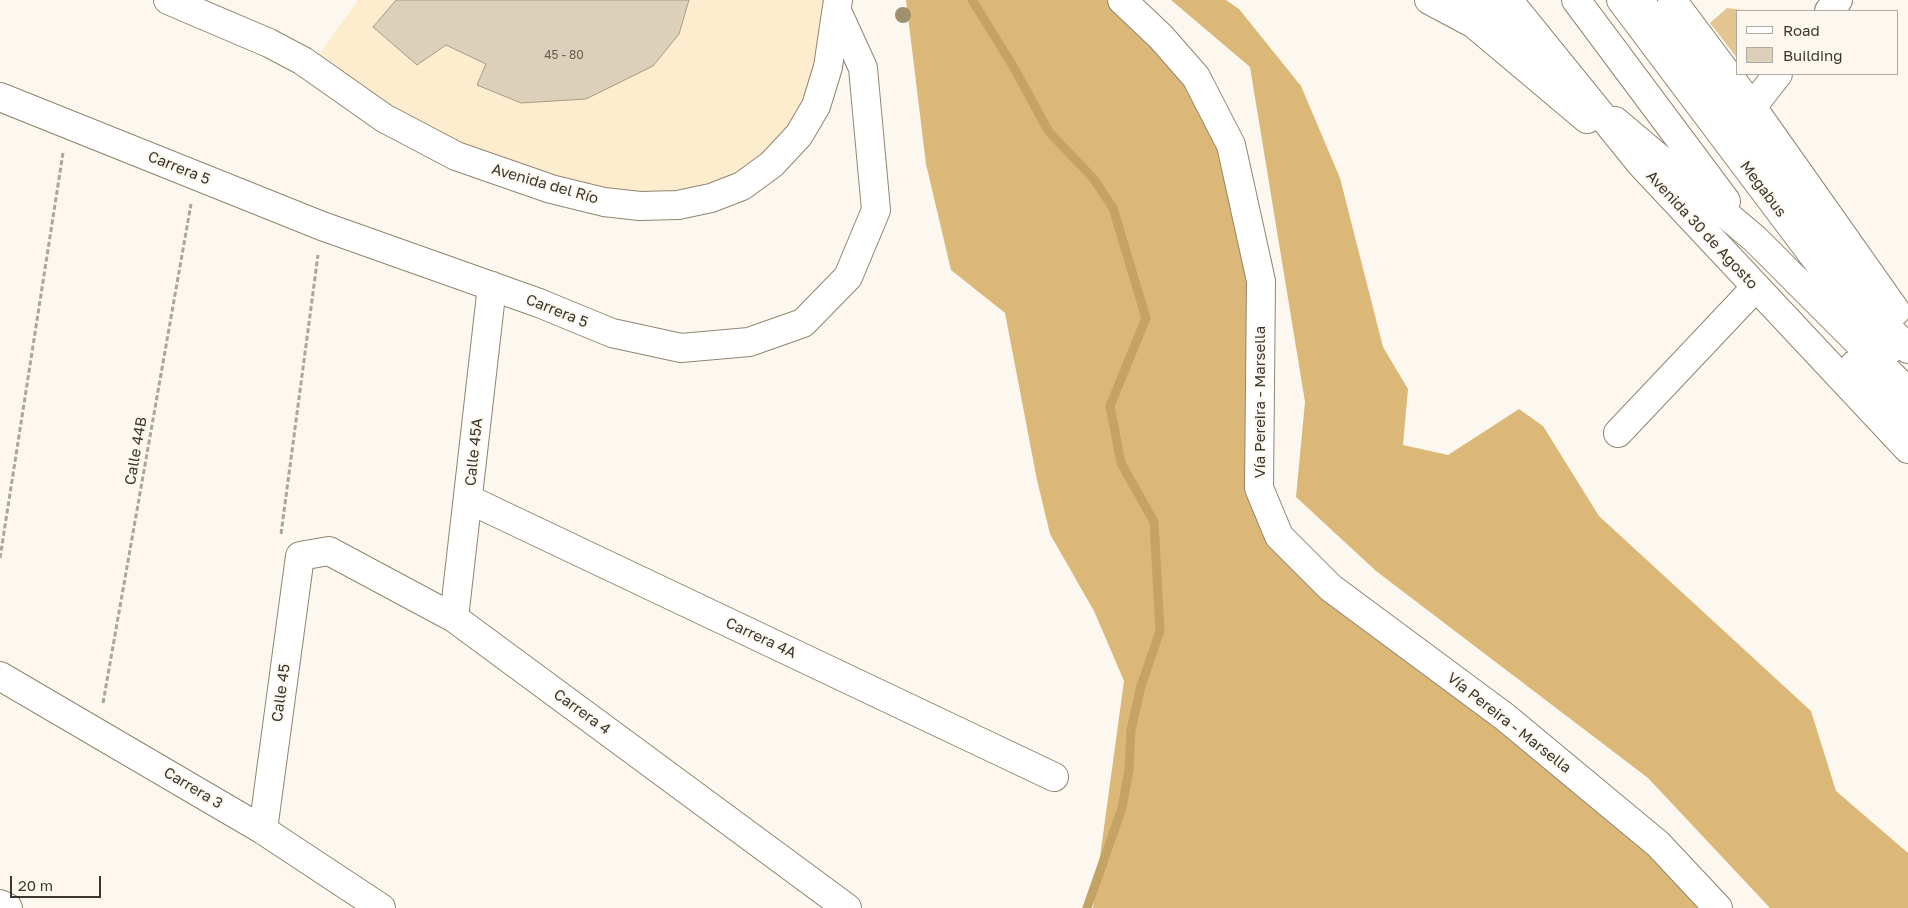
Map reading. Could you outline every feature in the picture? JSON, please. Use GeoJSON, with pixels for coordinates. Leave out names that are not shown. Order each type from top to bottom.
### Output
{"type":"FeatureCollection","features":[{"type":"Feature","properties":{"kind":"street","name":"Avenida del Río"},"geometry":{"type":"LineString","coordinates":[[168,0],[269,43],[303,61],[384,118],[456,156],[551,189],[604,202],[640,206],[678,205],[711,198],[742,186],[772,164],[799,135],[816,106],[828,67],[838,6]]}},
{"type":"Feature","properties":{"kind":"street","name":"Vía Pereira - Marsella"},"geometry":{"type":"LineString","coordinates":[[1122,0],[1161,37],[1196,77],[1231,144],[1261,281],[1259,488],[1279,536],[1331,588],[1505,718],[1658,844],[1718,908]]}},
{"type":"Feature","properties":{"kind":"street"},"geometry":{"type":"LineString","coordinates":[[1429,0],[1474,24],[1641,164]]}},
{"type":"Feature","properties":{"kind":"street"},"geometry":{"type":"LineString","coordinates":[[1470,0],[1484,8],[1581,93],[1754,238],[1908,392]]}},
{"type":"Feature","properties":{"kind":"street","name":"Avenida 30 de Agosto"},"geometry":{"type":"LineString","coordinates":[[1508,0],[1581,93],[1641,164],[1908,449]]}},
{"type":"Feature","properties":{"kind":"street"},"geometry":{"type":"LineString","coordinates":[[1576,0],[1834,344],[1908,421]]}},
{"type":"Feature","properties":{"kind":"street","name":"Megabus"},"geometry":{"type":"LineString","coordinates":[[1621,0],[1864,323],[1908,375]]}},
{"type":"Feature","properties":{"kind":"street"},"geometry":{"type":"LineString","coordinates":[[1639,0],[1876,315],[1908,349]]}},
{"type":"Feature","properties":{"kind":"street"},"geometry":{"type":"LineString","coordinates":[[1672,0],[1752,106],[1908,326]]}},
{"type":"Feature","properties":{"kind":"street"},"geometry":{"type":"LineString","coordinates":[[1830,10],[1838,0]]}},
{"type":"Feature","properties":{"kind":"street","name":"Carrera 5"},"geometry":{"type":"LineString","coordinates":[[0,96],[322,226],[492,286],[612,333],[682,348],[749,342],[803,323],[848,277],[876,210],[863,68],[838,6]]}},
{"type":"Feature","properties":{"kind":"street"},"geometry":{"type":"LineString","coordinates":[[1752,106],[1777,75]]}},
{"type":"Feature","properties":{"kind":"street","name":"Calle 45A"},"geometry":{"type":"LineString","coordinates":[[454,618],[492,286]]}},
{"type":"Feature","properties":{"kind":"street"},"geometry":{"type":"LineString","coordinates":[[1618,433],[1756,288]]}},
{"type":"Feature","properties":{"kind":"street","name":"Carrera 4A"},"geometry":{"type":"LineString","coordinates":[[468,499],[1054,777]]}},
{"type":"Feature","properties":{"kind":"street","name":"Carrera 4"},"geometry":{"type":"LineString","coordinates":[[300,556],[329,551],[454,618],[847,908]]}},
{"type":"Feature","properties":{"kind":"street","name":"Calle 45"},"geometry":{"type":"LineString","coordinates":[[263,830],[300,556]]}},
{"type":"Feature","properties":{"kind":"street","name":"Carrera 3"},"geometry":{"type":"LineString","coordinates":[[0,676],[263,830],[381,908]]}},
{"type":"Feature","properties":{"kind":"street"},"geometry":{"type":"LineString","coordinates":[[0,904],[8,908]]}},
{"type":"Feature","properties":{"kind":"path"},"geometry":{"type":"LineString","coordinates":[[0,558],[67,124]]}},
{"type":"Feature","properties":{"kind":"path","name":"Calle 44B"},"geometry":{"type":"LineString","coordinates":[[98,732],[196,174]]}},
{"type":"Feature","properties":{"kind":"path"},"geometry":{"type":"LineString","coordinates":[[300,556],[280,544],[322,226]]}},
{"type":"Feature","properties":{"kind":"shaded area"},"geometry":{"type":"Polygon","coordinates":[[[358,0],[838,0],[799,135],[711,198],[551,189],[311,66],[358,0]]]}},
{"type":"Feature","properties":{"kind":"shaded area"},"geometry":{"type":"Polygon","coordinates":[[[906,0],[1120,0],[1184,64],[1236,166],[1261,281],[1259,488],[1331,588],[1718,908],[1093,908],[1124,681],[1094,611],[1050,534],[1037,480],[1005,313],[951,270],[926,164],[906,0]]]}},
{"type":"Feature","properties":{"kind":"shaded area"},"geometry":{"type":"Polygon","coordinates":[[[1171,0],[1226,0],[1239,9],[1301,86],[1340,178],[1383,347],[1408,389],[1403,445],[1448,455],[1519,409],[1543,426],[1599,516],[1811,711],[1836,791],[1908,853],[1908,908],[1770,908],[1648,778],[1376,571],[1296,497],[1305,402],[1250,67],[1171,0]]]}},
{"type":"Feature","properties":{"kind":"shaded area"},"geometry":{"type":"Polygon","coordinates":[[[1727,8],[1743,10],[1736,10],[1736,57],[1710,23],[1727,8]]]}},
{"type":"Feature","properties":{"kind":"building"},"geometry":{"type":"Polygon","coordinates":[[[396,0],[689,0],[679,34],[653,66],[586,99],[521,103],[477,85],[486,64],[446,45],[417,65],[373,27],[396,0]]]}},
{"type":"Feature","properties":{"kind":"waterway"},"geometry":{"type":"LineString","coordinates":[[972,0],[1013,66],[1049,132],[1093,178],[1113,208],[1146,318],[1110,406],[1121,463],[1154,522],[1160,631],[1141,686],[1131,730],[1129,770],[1122,808],[1087,908]]}}]}
